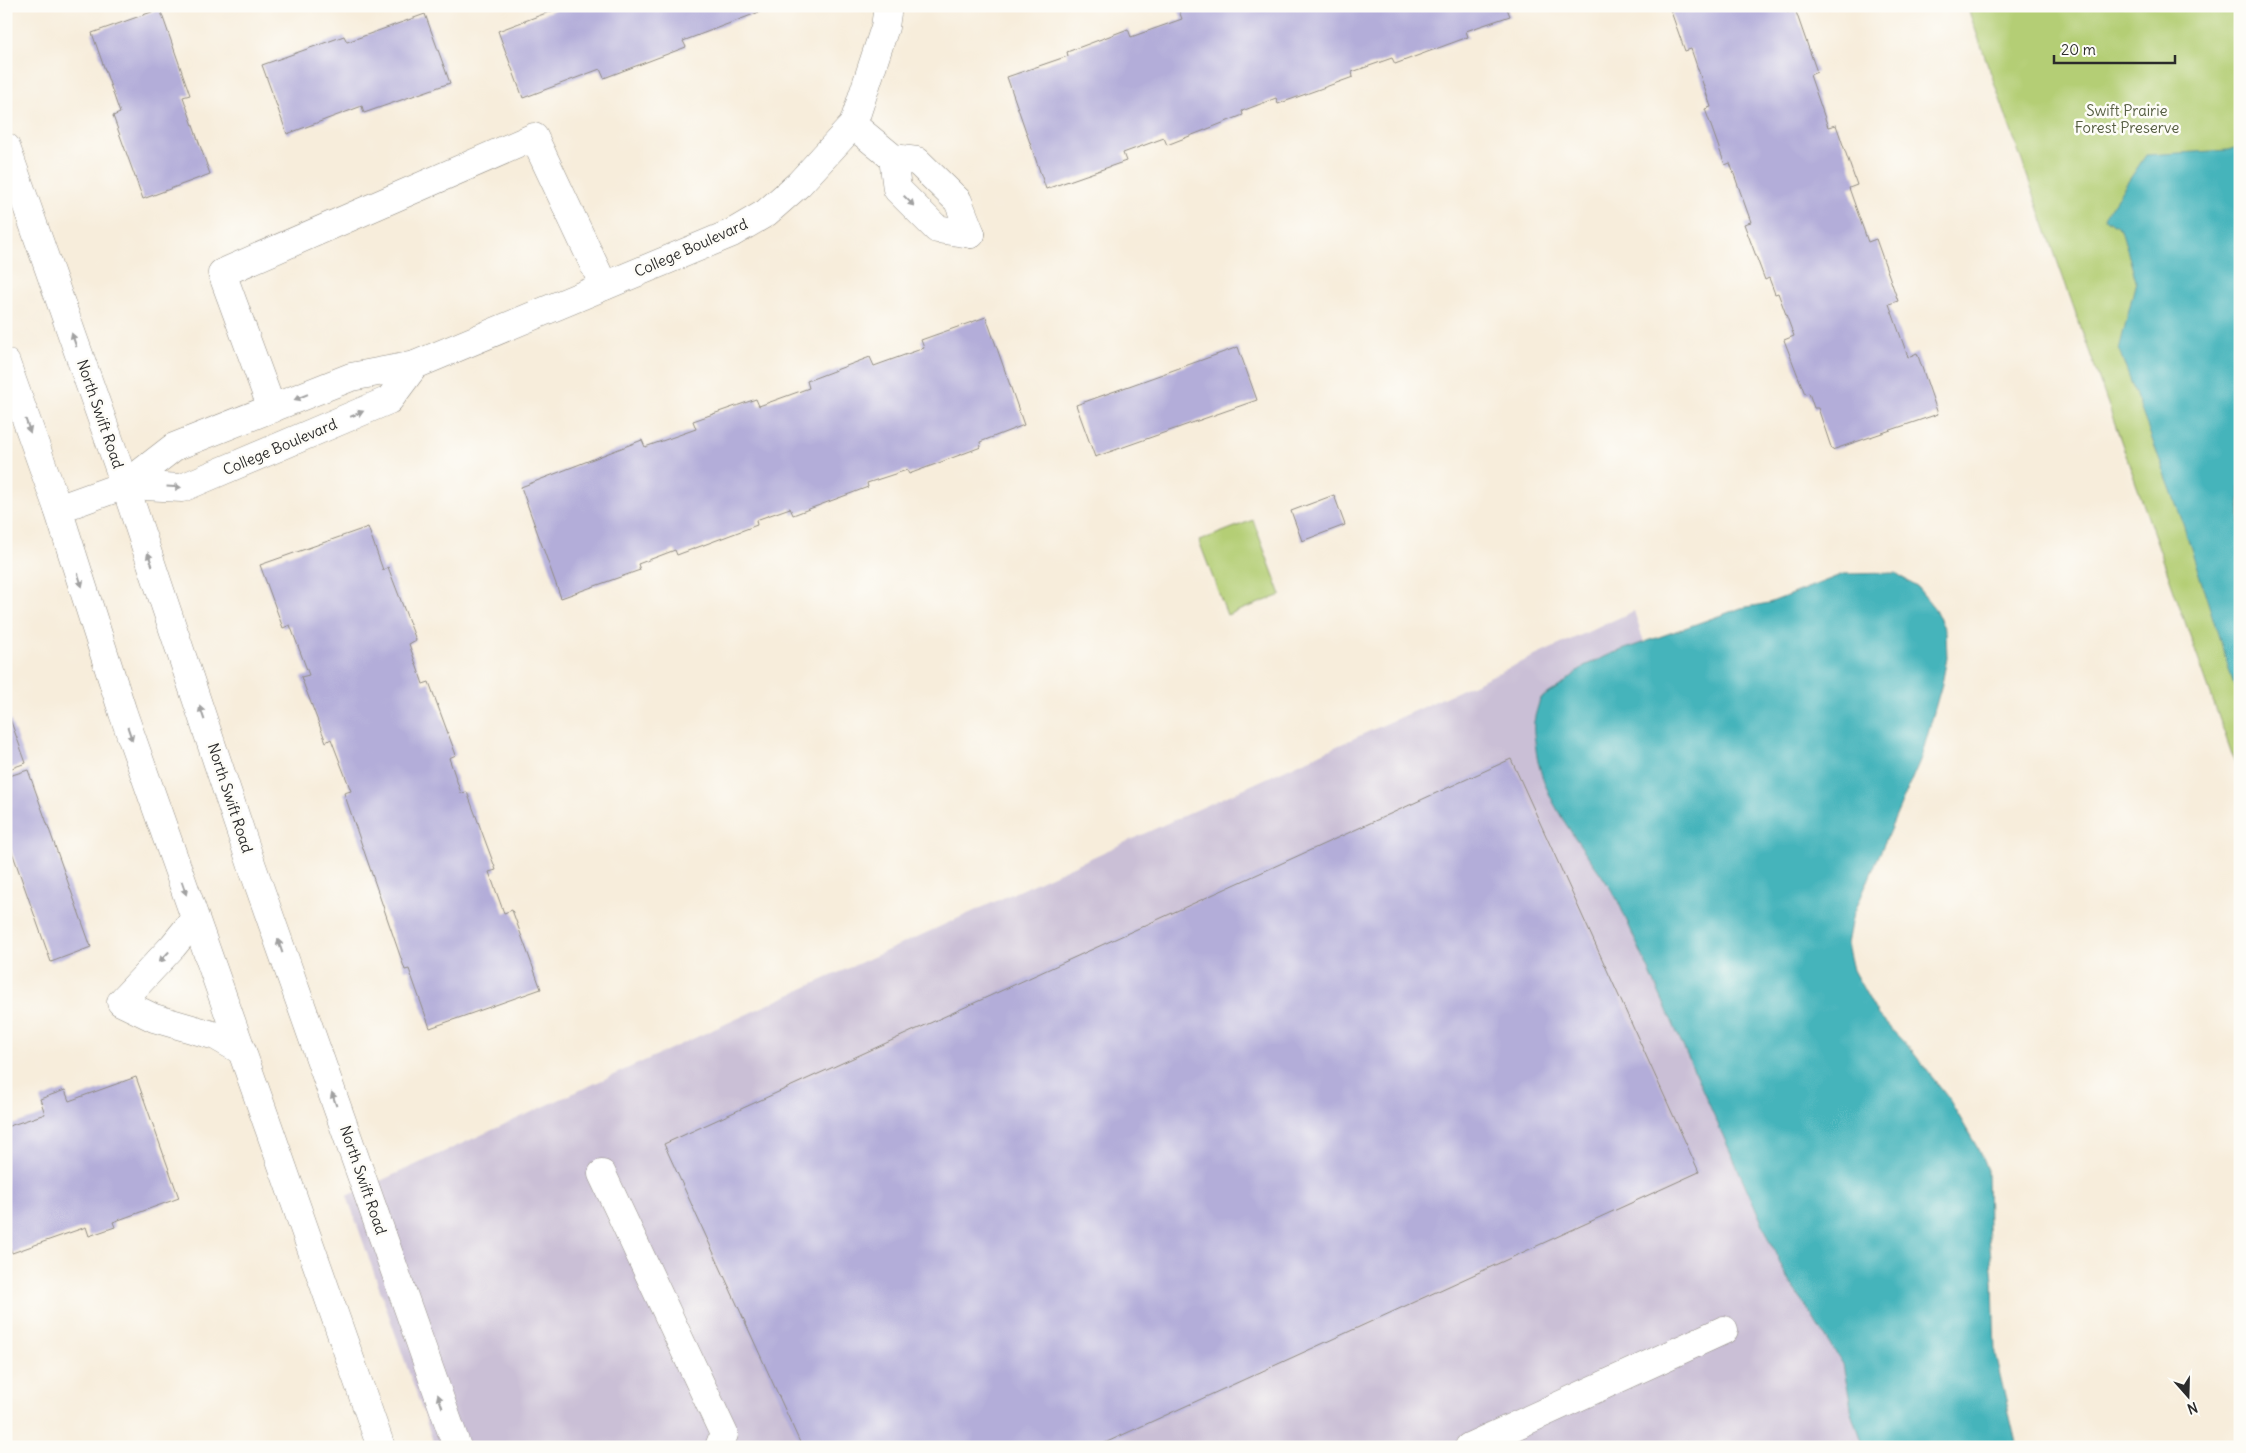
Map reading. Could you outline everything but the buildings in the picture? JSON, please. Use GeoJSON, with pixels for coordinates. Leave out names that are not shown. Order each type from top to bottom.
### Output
{"type":"FeatureCollection","features":[{"type":"Feature","properties":{"kind":"street","name":"College Boulevard"},"geometry":{"type":"LineString","coordinates":[[58,510],[125,485],[174,448],[351,377],[415,365],[732,233],[766,212],[799,184],[853,124],[884,27],[888,6]]}},
{"type":"Feature","properties":{"kind":"street"},"geometry":{"type":"LineString","coordinates":[[853,124],[893,158]]}},
{"type":"Feature","properties":{"kind":"street"},"geometry":{"type":"LineString","coordinates":[[272,409],[222,273],[534,137],[604,286]]}},
{"type":"Feature","properties":{"kind":"street","name":"North Swift Road"},"geometry":{"type":"LineString","coordinates":[[6,147],[125,485],[252,866],[457,1447]]}},
{"type":"Feature","properties":{"kind":"street"},"geometry":{"type":"LineString","coordinates":[[6,363],[58,510],[122,713],[381,1447]]}},
{"type":"Feature","properties":{"kind":"street","name":"College Boulevard"},"geometry":{"type":"LineString","coordinates":[[125,485],[182,488],[389,400],[415,365]]}},
{"type":"Feature","properties":{"kind":"street"},"geometry":{"type":"LineString","coordinates":[[195,919],[173,946],[121,1002],[154,1018],[216,1036],[242,1051]]}},
{"type":"Feature","properties":{"kind":"street"},"geometry":{"type":"LineString","coordinates":[[602,1174],[724,1434],[719,1447]]}},
{"type":"Feature","properties":{"kind":"street"},"geometry":{"type":"LineString","coordinates":[[1469,1447],[1724,1330]]}},
{"type":"Feature","properties":{"kind":"shaded area"},"geometry":{"type":"Polygon","coordinates":[[[1634,611],[1895,1447],[435,1447],[347,1196],[1634,611]]]}},
{"type":"Feature","properties":{"kind":"green space","name":"Swift Prairie Forest Preserve"},"geometry":{"type":"Polygon","coordinates":[[[1967,6],[2240,6],[2240,777],[1967,6]]]}},
{"type":"Feature","properties":{"kind":"green space"},"geometry":{"type":"Polygon","coordinates":[[[1253,520],[1281,595],[1227,615],[1199,541],[1253,520]]]}},
{"type":"Feature","properties":{"kind":"water"},"geometry":{"type":"Polygon","coordinates":[[[2240,146],[2240,704],[2182,520],[2119,350],[2136,281],[2121,229],[2104,217],[2146,155],[2228,150],[2240,146]]]}},
{"type":"Feature","properties":{"kind":"water"},"geometry":{"type":"Polygon","coordinates":[[[1896,573],[1918,588],[1935,609],[1946,632],[1947,658],[1942,684],[1921,758],[1852,918],[1847,944],[1853,970],[1878,1015],[1912,1051],[1949,1099],[1977,1147],[1987,1170],[1995,1354],[2017,1447],[1864,1447],[1852,1412],[1843,1364],[1786,1276],[1617,899],[1555,805],[1539,764],[1534,736],[1534,722],[1540,699],[1563,684],[1584,666],[1611,654],[1741,608],[1769,603],[1843,574],[1896,573]]]}}]}
